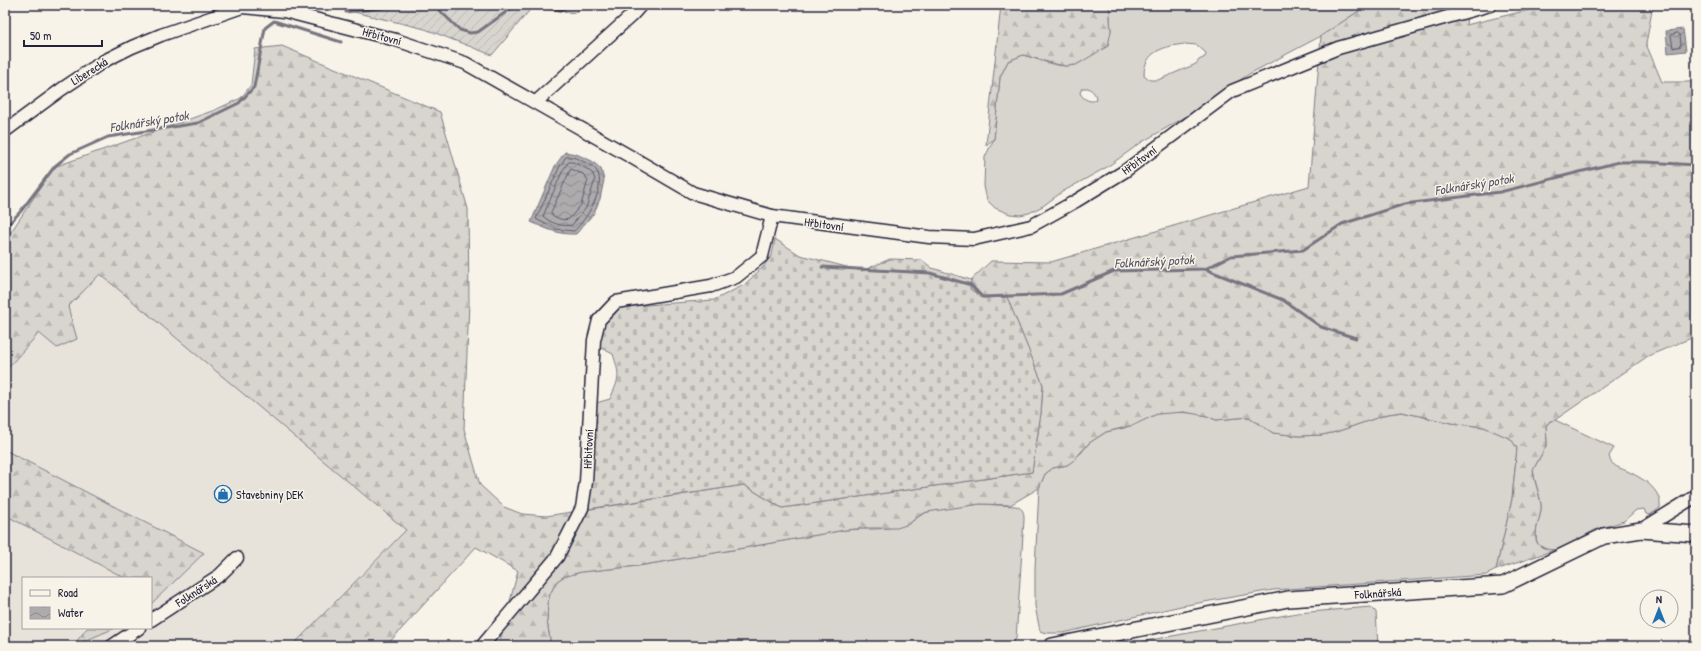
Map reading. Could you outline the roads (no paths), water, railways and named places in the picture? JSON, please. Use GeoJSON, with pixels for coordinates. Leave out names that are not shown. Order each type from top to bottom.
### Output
{"type":"FeatureCollection","features":[{"type":"Feature","properties":{"kind":"street"},"geometry":{"type":"LineString","coordinates":[[536,102],[632,15],[640,5]]}},
{"type":"Feature","properties":{"kind":"street","name":"Hřbitovní"},"geometry":{"type":"LineString","coordinates":[[218,10],[242,8],[284,11],[396,40],[465,63],[536,102],[693,193],[772,216],[929,237],[974,239],[1031,226],[1076,201],[1125,170],[1232,91],[1338,48],[1490,5]]}},
{"type":"Feature","properties":{"kind":"street","name":"Liberecká"},"geometry":{"type":"LineString","coordinates":[[5,131],[62,89],[104,61],[132,47],[218,10]]}},
{"type":"Feature","properties":{"kind":"street","name":"Hřbitovní"},"geometry":{"type":"LineString","coordinates":[[482,646],[556,557],[582,508],[586,482],[594,340],[599,320],[616,302],[711,286],[736,277],[762,256],[772,216]]}},
{"type":"Feature","properties":{"kind":"street"},"geometry":{"type":"LineString","coordinates":[[1641,530],[1696,496]]}},
{"type":"Feature","properties":{"kind":"street","name":"Folknářská"},"geometry":{"type":"LineString","coordinates":[[1052,646],[1288,599],[1503,585],[1604,536],[1641,530],[1696,534]]}},
{"type":"Feature","properties":{"kind":"street","name":"Folknářská"},"geometry":{"type":"LineString","coordinates":[[152,619],[220,575],[237,558]]}},
{"type":"Feature","properties":{"kind":"street"},"geometry":{"type":"LineString","coordinates":[[112,646],[138,629]]}},
{"type":"Feature","properties":{"kind":"water"},"geometry":{"type":"Polygon","coordinates":[[[1683,29],[1686,51],[1668,53],[1666,31],[1683,29]]]}},
{"type":"Feature","properties":{"kind":"water"},"geometry":{"type":"Polygon","coordinates":[[[565,152],[576,154],[592,161],[601,169],[604,180],[600,199],[594,213],[576,234],[559,232],[531,222],[555,166],[565,152]]]}},
{"type":"Feature","properties":{"kind":"waterway"},"geometry":{"type":"LineString","coordinates":[[346,12],[407,5]]}},
{"type":"Feature","properties":{"kind":"waterway"},"geometry":{"type":"LineString","coordinates":[[430,5],[436,7],[460,30],[470,33],[478,32],[516,5]]}},
{"type":"Feature","properties":{"kind":"waterway"},"geometry":{"type":"LineString","coordinates":[[547,5],[560,10],[572,5]]}},
{"type":"Feature","properties":{"kind":"waterway","name":"Folknářský potok"},"geometry":{"type":"LineString","coordinates":[[5,228],[21,211],[55,166],[70,154],[108,137],[198,123],[239,103],[254,87],[265,28],[274,21],[341,42]]}},
{"type":"Feature","properties":{"kind":"waterway","name":"Folknářský potok"},"geometry":{"type":"LineString","coordinates":[[822,267],[930,273],[971,285],[982,297],[1061,294],[1114,271],[1205,269],[1231,256],[1303,250],[1342,224],[1405,204],[1500,192],[1619,162],[1696,165]]}},
{"type":"Feature","properties":{"kind":"waterway"},"geometry":{"type":"LineString","coordinates":[[1205,269],[1283,300],[1321,327],[1356,338]]}},
{"type":"Feature","properties":{"kind":"place","name":"Stavebniny DEK"},"geometry":{"type":"Point","coordinates":[223,494]}}]}
